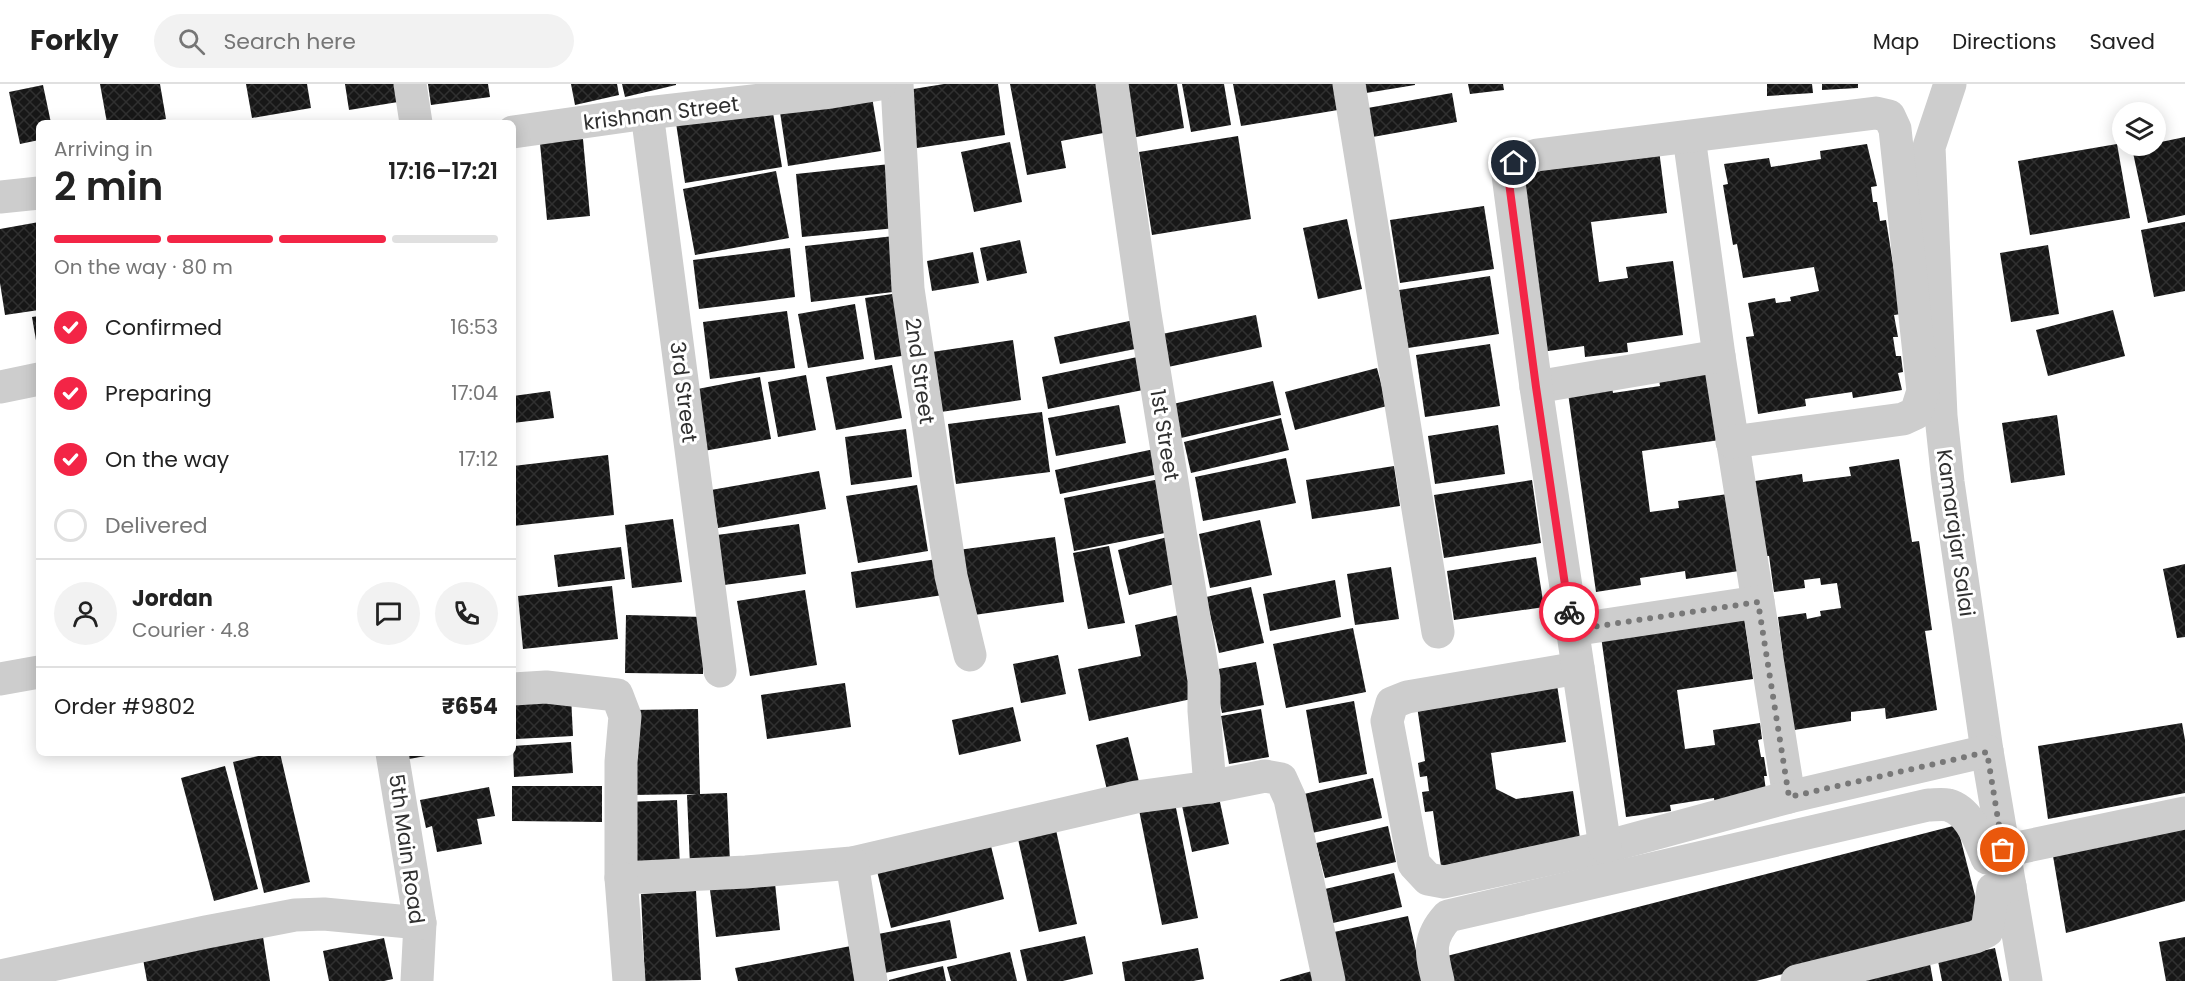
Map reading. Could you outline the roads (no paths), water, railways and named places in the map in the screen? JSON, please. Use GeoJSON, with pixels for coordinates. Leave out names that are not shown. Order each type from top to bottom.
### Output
{"type":"FeatureCollection","features":[{"type":"Feature","properties":{"kind":"street"},"geometry":{"type":"LineString","coordinates":[[410,84],[416,120]]}},
{"type":"Feature","properties":{"kind":"street","name":"krishnan Street"},"geometry":{"type":"LineString","coordinates":[[516,132],[647,113],[831,93],[880,84]]}},
{"type":"Feature","properties":{"kind":"street","name":"2nd Street"},"geometry":{"type":"LineString","coordinates":[[897,84],[908,289],[951,576],[970,656]]}},
{"type":"Feature","properties":{"kind":"street","name":"1st Street"},"geometry":{"type":"LineString","coordinates":[[1112,84],[1145,314],[1203,670],[1210,786]]}},
{"type":"Feature","properties":{"kind":"street"},"geometry":{"type":"LineString","coordinates":[[1349,84],[1438,632]]}},
{"type":"Feature","properties":{"kind":"street","name":"Kamarajar Salai"},"geometry":{"type":"LineString","coordinates":[[1950,84],[1929,147],[1941,416],[1948,482],[1987,752],[2026,981]]}},
{"type":"Feature","properties":{"kind":"street","name":"3rd Street"},"geometry":{"type":"LineString","coordinates":[[647,113],[720,671]]}},
{"type":"Feature","properties":{"kind":"street"},"geometry":{"type":"LineString","coordinates":[[1605,847],[1536,387],[1508,175],[1514,163],[1537,156],[1876,113],[1889,116],[1895,129],[1923,391],[1916,413],[1903,419],[1732,442]]}},
{"type":"Feature","properties":{"kind":"street"},"geometry":{"type":"LineString","coordinates":[[1689,137],[1732,442],[1789,797]]}},
{"type":"Feature","properties":{"kind":"street"},"geometry":{"type":"LineString","coordinates":[[0,197],[36,193]]}},
{"type":"Feature","properties":{"kind":"street"},"geometry":{"type":"LineString","coordinates":[[1536,387],[1719,356]]}},
{"type":"Feature","properties":{"kind":"street"},"geometry":{"type":"LineString","coordinates":[[0,387],[36,380]]}},
{"type":"Feature","properties":{"kind":"street"},"geometry":{"type":"LineString","coordinates":[[1572,630],[1758,602]]}},
{"type":"Feature","properties":{"kind":"street"},"geometry":{"type":"LineString","coordinates":[[1578,668],[1407,697],[1392,703],[1386,721],[1414,864],[1428,879],[1444,882],[1605,847],[1789,797],[1987,752]]}},
{"type":"Feature","properties":{"kind":"street"},"geometry":{"type":"LineString","coordinates":[[0,679],[36,673]]}},
{"type":"Feature","properties":{"kind":"street"},"geometry":{"type":"LineString","coordinates":[[516,689],[546,687],[616,695],[625,716],[621,762],[621,878],[629,981]]}},
{"type":"Feature","properties":{"kind":"street","name":"5th Main Road"},"geometry":{"type":"LineString","coordinates":[[392,756],[420,923],[417,981]]}},
{"type":"Feature","properties":{"kind":"street"},"geometry":{"type":"LineString","coordinates":[[621,878],[746,872],[852,863],[1136,797],[1264,776],[1281,779],[1290,799],[1329,981]]}},
{"type":"Feature","properties":{"kind":"street"},"geometry":{"type":"LineString","coordinates":[[1438,981],[1432,952],[1433,939],[1437,928],[1448,916],[1928,805],[1947,805],[1959,811],[1967,818],[1987,858],[2006,865],[2185,813]]}},
{"type":"Feature","properties":{"kind":"street"},"geometry":{"type":"LineString","coordinates":[[852,863],[871,981]]}},
{"type":"Feature","properties":{"kind":"street"},"geometry":{"type":"LineString","coordinates":[[1797,981],[1987,931],[1993,889],[2006,865]]}},
{"type":"Feature","properties":{"kind":"street"},"geometry":{"type":"LineString","coordinates":[[0,976],[295,915],[324,914],[420,923]]}}]}
